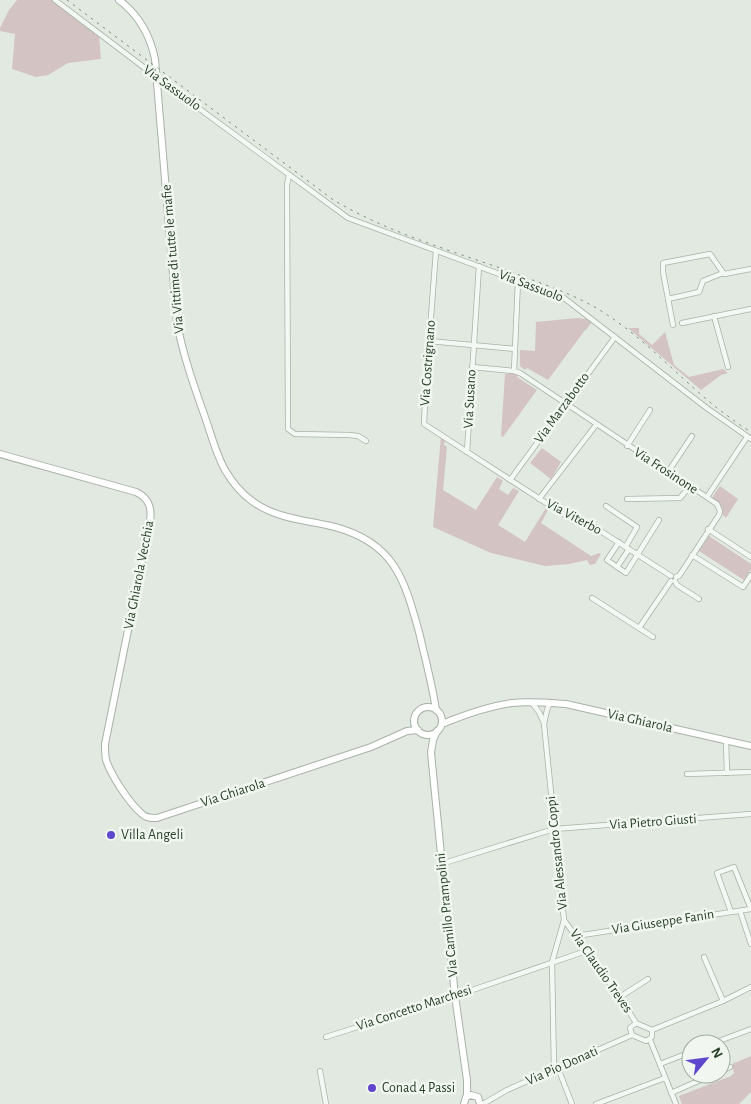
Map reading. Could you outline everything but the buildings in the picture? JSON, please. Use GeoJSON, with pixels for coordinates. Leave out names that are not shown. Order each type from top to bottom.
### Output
{"type":"FeatureCollection","features":[{"type":"Feature","properties":{"kind":"main road","name":"Via Vittime di tutte le mafie"},"geometry":{"type":"LineString","coordinates":[[119,0],[131,10],[142,25],[154,52],[174,291],[180,337],[186,362],[225,469],[243,493],[265,509],[281,515],[352,532],[379,549],[399,572],[405,584],[432,681],[438,711]]}},
{"type":"Feature","properties":{"kind":"main road","name":"Via Ghiarola Vecchia"},"geometry":{"type":"LineString","coordinates":[[0,454],[136,492],[144,496],[150,506],[150,522],[105,744]]}},
{"type":"Feature","properties":{"kind":"main road"},"geometry":{"type":"LineString","coordinates":[[432,681],[428,701],[417,713],[414,721],[418,730],[424,734],[437,732],[442,724],[438,711]]}},
{"type":"Feature","properties":{"kind":"main road","name":"Via Ghiarola"},"geometry":{"type":"LineString","coordinates":[[442,724],[512,703],[566,704],[751,746]]}},
{"type":"Feature","properties":{"kind":"main road"},"geometry":{"type":"LineString","coordinates":[[423,708],[432,708],[447,716],[461,717]]}},
{"type":"Feature","properties":{"kind":"main road","name":"Via Ghiarola"},"geometry":{"type":"LineString","coordinates":[[400,734],[414,721]]}},
{"type":"Feature","properties":{"kind":"main road","name":"Via Ghiarola"},"geometry":{"type":"LineString","coordinates":[[105,744],[106,761],[117,781],[142,814],[157,818],[371,747],[400,734],[418,730]]}},
{"type":"Feature","properties":{"kind":"main road","name":"Via Camillo Prampolini"},"geometry":{"type":"LineString","coordinates":[[437,732],[431,750],[455,996],[467,1080],[476,1099]]}},
{"type":"Feature","properties":{"kind":"main road","name":"Via Camillo Prampolini"},"geometry":{"type":"LineString","coordinates":[[424,734],[431,750]]}},
{"type":"Feature","properties":{"kind":"main road"},"geometry":{"type":"LineString","coordinates":[[464,1104],[476,1099]]}},
{"type":"Feature","properties":{"kind":"street","name":"Via Sassuolo"},"geometry":{"type":"LineString","coordinates":[[55,0],[348,218],[564,298],[708,409],[749,438]]}},
{"type":"Feature","properties":{"kind":"street"},"geometry":{"type":"LineString","coordinates":[[289,175],[287,185],[288,429],[295,434],[349,434],[358,436],[366,441]]}},
{"type":"Feature","properties":{"kind":"street","name":"Via Costrignano"},"geometry":{"type":"LineString","coordinates":[[436,251],[423,422],[467,452]]}},
{"type":"Feature","properties":{"kind":"street"},"geometry":{"type":"LineString","coordinates":[[673,325],[662,266],[665,262],[710,254],[723,273]]}},
{"type":"Feature","properties":{"kind":"street","name":"Via Susano"},"geometry":{"type":"LineString","coordinates":[[467,452],[479,266]]}},
{"type":"Feature","properties":{"kind":"street"},"geometry":{"type":"LineString","coordinates":[[668,299],[699,292],[702,281],[723,273],[728,274],[751,269]]}},
{"type":"Feature","properties":{"kind":"street"},"geometry":{"type":"LineString","coordinates":[[472,367],[514,371],[518,281]]}},
{"type":"Feature","properties":{"kind":"street"},"geometry":{"type":"LineString","coordinates":[[682,323],[751,309]]}},
{"type":"Feature","properties":{"kind":"street"},"geometry":{"type":"LineString","coordinates":[[714,316],[728,367]]}},
{"type":"Feature","properties":{"kind":"street","name":"Via Marzabotto"},"geometry":{"type":"LineString","coordinates":[[510,480],[615,337]]}},
{"type":"Feature","properties":{"kind":"street"},"geometry":{"type":"LineString","coordinates":[[429,341],[515,349]]}},
{"type":"Feature","properties":{"kind":"street","name":"Via Frosinone"},"geometry":{"type":"LineString","coordinates":[[514,371],[717,504],[720,511],[679,576],[673,579],[639,628]]}},
{"type":"Feature","properties":{"kind":"street"},"geometry":{"type":"LineString","coordinates":[[627,446],[650,410]]}},
{"type":"Feature","properties":{"kind":"street"},"geometry":{"type":"LineString","coordinates":[[539,499],[596,425]]}},
{"type":"Feature","properties":{"kind":"street"},"geometry":{"type":"LineString","coordinates":[[668,472],[692,436]]}},
{"type":"Feature","properties":{"kind":"street"},"geometry":{"type":"LineString","coordinates":[[707,497],[749,438]]}},
{"type":"Feature","properties":{"kind":"street","name":"Via Viterbo"},"geometry":{"type":"LineString","coordinates":[[467,452],[574,521],[582,524],[588,523],[627,547],[699,599]]}},
{"type":"Feature","properties":{"kind":"street"},"geometry":{"type":"LineString","coordinates":[[627,499],[680,498],[690,486]]}},
{"type":"Feature","properties":{"kind":"street"},"geometry":{"type":"LineString","coordinates":[[606,506],[637,527],[617,567]]}},
{"type":"Feature","properties":{"kind":"street"},"geometry":{"type":"LineString","coordinates":[[618,542],[607,560],[626,573],[659,520]]}},
{"type":"Feature","properties":{"kind":"street"},"geometry":{"type":"LineString","coordinates":[[708,529],[751,557]]}},
{"type":"Feature","properties":{"kind":"street"},"geometry":{"type":"LineString","coordinates":[[692,555],[743,587],[751,575]]}},
{"type":"Feature","properties":{"kind":"street"},"geometry":{"type":"LineString","coordinates":[[592,598],[653,637]]}},
{"type":"Feature","properties":{"kind":"street","name":"Via Alessandro Coppi"},"geometry":{"type":"LineString","coordinates":[[532,703],[539,712],[544,724],[564,920],[552,962],[556,1069]]}},
{"type":"Feature","properties":{"kind":"street","name":"Via Alessandro Coppi"},"geometry":{"type":"LineString","coordinates":[[544,724],[550,703]]}},
{"type":"Feature","properties":{"kind":"street"},"geometry":{"type":"LineString","coordinates":[[726,741],[727,773]]}},
{"type":"Feature","properties":{"kind":"street"},"geometry":{"type":"LineString","coordinates":[[687,774],[751,772]]}},
{"type":"Feature","properties":{"kind":"street","name":"Via Pietro Giusti"},"geometry":{"type":"LineString","coordinates":[[441,864],[554,829],[751,814]]}},
{"type":"Feature","properties":{"kind":"street"},"geometry":{"type":"LineString","coordinates":[[731,912],[717,873],[734,867],[751,909]]}},
{"type":"Feature","properties":{"kind":"street","name":"Via Giuseppe Fanin"},"geometry":{"type":"LineString","coordinates":[[576,936],[751,909]]}},
{"type":"Feature","properties":{"kind":"street"},"geometry":{"type":"LineString","coordinates":[[740,911],[751,944]]}},
{"type":"Feature","properties":{"kind":"street","name":"Via Claudio Treves"},"geometry":{"type":"LineString","coordinates":[[564,920],[620,997],[636,1023]]}},
{"type":"Feature","properties":{"kind":"street","name":"Via Concetto Marchesi"},"geometry":{"type":"LineString","coordinates":[[326,1036],[455,996],[586,951]]}},
{"type":"Feature","properties":{"kind":"street"},"geometry":{"type":"LineString","coordinates":[[704,957],[723,1001]]}},
{"type":"Feature","properties":{"kind":"street"},"geometry":{"type":"LineString","coordinates":[[620,997],[648,979]]}},
{"type":"Feature","properties":{"kind":"street"},"geometry":{"type":"LineString","coordinates":[[650,1040],[646,1041],[632,1035],[630,1028],[636,1023],[652,1030],[723,1001],[751,987]]}},
{"type":"Feature","properties":{"kind":"street"},"geometry":{"type":"LineString","coordinates":[[731,1036],[751,1029]]}},
{"type":"Feature","properties":{"kind":"street"},"geometry":{"type":"LineString","coordinates":[[650,1040],[653,1036],[652,1030]]}},
{"type":"Feature","properties":{"kind":"street","name":"Via Pio Donati"},"geometry":{"type":"LineString","coordinates":[[476,1099],[492,1098],[632,1035]]}},
{"type":"Feature","properties":{"kind":"street"},"geometry":{"type":"LineString","coordinates":[[650,1040],[676,1104]]}},
{"type":"Feature","properties":{"kind":"street"},"geometry":{"type":"LineString","coordinates":[[660,1064],[681,1056]]}},
{"type":"Feature","properties":{"kind":"street"},"geometry":{"type":"LineString","coordinates":[[556,1069],[572,1104]]}},
{"type":"Feature","properties":{"kind":"street"},"geometry":{"type":"LineString","coordinates":[[320,1071],[326,1104]]}},
{"type":"Feature","properties":{"kind":"street"},"geometry":{"type":"LineString","coordinates":[[596,1104],[665,1078]]}},
{"type":"Feature","properties":{"kind":"street"},"geometry":{"type":"LineString","coordinates":[[671,1093],[691,1084]]}},
{"type":"Feature","properties":{"kind":"shaded area"},"geometry":{"type":"Polygon","coordinates":[[[17,0],[54,0],[80,23],[99,36],[101,59],[68,63],[48,75],[36,77],[12,69],[15,34],[0,31],[0,28],[9,10],[17,0]]]}},
{"type":"Feature","properties":{"kind":"shaded area"},"geometry":{"type":"Polygon","coordinates":[[[577,318],[587,319],[592,322],[548,380],[520,366],[520,350],[535,351],[536,322],[577,318]]]}},
{"type":"Feature","properties":{"kind":"shaded area"},"geometry":{"type":"Polygon","coordinates":[[[628,328],[639,328],[639,334],[652,345],[665,332],[674,365],[689,377],[723,369],[728,373],[721,375],[701,390],[628,328]]]}},
{"type":"Feature","properties":{"kind":"shaded area"},"geometry":{"type":"Polygon","coordinates":[[[510,371],[519,374],[517,377],[537,390],[503,437],[501,436],[505,374],[509,374],[510,371]]]}},
{"type":"Feature","properties":{"kind":"shaded area"},"geometry":{"type":"Polygon","coordinates":[[[441,436],[445,439],[444,445],[447,447],[443,490],[476,510],[497,477],[503,481],[499,489],[508,495],[513,488],[519,491],[498,525],[525,542],[546,508],[548,510],[541,523],[591,556],[601,554],[595,564],[590,565],[587,560],[545,566],[491,553],[433,527],[441,436]]]}},
{"type":"Feature","properties":{"kind":"shaded area"},"geometry":{"type":"Polygon","coordinates":[[[542,448],[561,462],[551,479],[530,463],[542,448]]]}},
{"type":"Feature","properties":{"kind":"shaded area"},"geometry":{"type":"Polygon","coordinates":[[[720,486],[738,499],[726,518],[722,514],[722,507],[713,500],[713,496],[720,486]]]}},
{"type":"Feature","properties":{"kind":"shaded area"},"geometry":{"type":"Polygon","coordinates":[[[709,536],[751,564],[751,569],[744,580],[699,551],[709,536]]]}},
{"type":"Feature","properties":{"kind":"shaded area"},"geometry":{"type":"Polygon","coordinates":[[[751,1056],[751,1092],[739,1104],[682,1104],[679,1096],[710,1084],[731,1084],[731,1076],[734,1073],[732,1064],[751,1056]]]}},
{"type":"Feature","properties":{"kind":"railway"},"geometry":{"type":"LineString","coordinates":[[67,0],[332,199],[398,232],[514,273],[591,305],[625,327],[701,395],[751,432]]}},
{"type":"Feature","properties":{"kind":"place","name":"Villa Angeli"},"geometry":{"type":"Point","coordinates":[111,835]}},
{"type":"Feature","properties":{"kind":"place","name":"Conad 4 Passi"},"geometry":{"type":"Point","coordinates":[372,1088]}}]}
